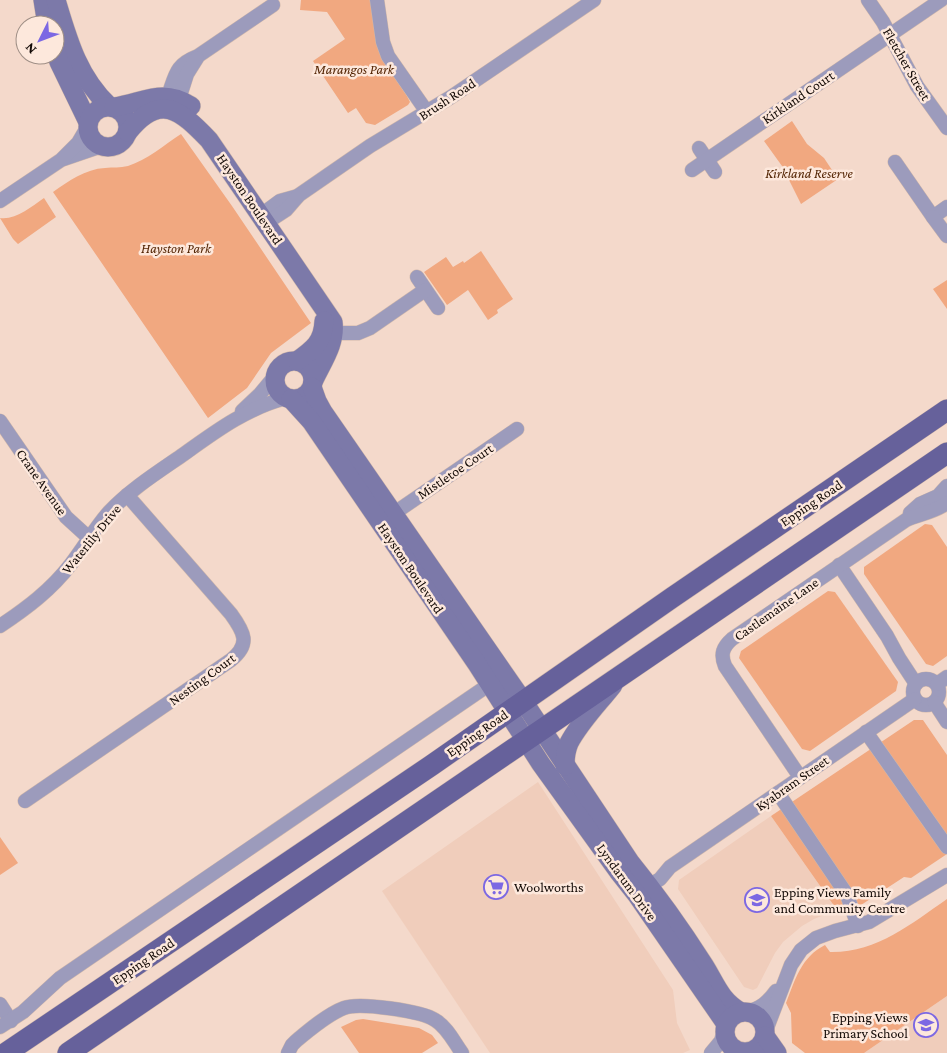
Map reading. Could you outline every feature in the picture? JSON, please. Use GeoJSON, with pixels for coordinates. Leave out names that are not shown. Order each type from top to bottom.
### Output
{"type":"FeatureCollection","features":[{"type":"Feature","properties":{"kind":"main road"},"geometry":{"type":"LineString","coordinates":[[925,425],[947,401]]}},
{"type":"Feature","properties":{"kind":"main road","name":"Epping Road"},"geometry":{"type":"LineString","coordinates":[[6,1053],[275,872],[947,410]]}},
{"type":"Feature","properties":{"kind":"main road"},"geometry":{"type":"LineString","coordinates":[[68,1053],[947,453]]}},
{"type":"Feature","properties":{"kind":"street"},"geometry":{"type":"LineString","coordinates":[[42,0],[45,15]]}},
{"type":"Feature","properties":{"kind":"street"},"geometry":{"type":"LineString","coordinates":[[56,0],[67,40],[77,63],[96,94],[124,115],[128,132]]}},
{"type":"Feature","properties":{"kind":"street"},"geometry":{"type":"LineString","coordinates":[[377,0],[383,42],[388,56],[427,112]]}},
{"type":"Feature","properties":{"kind":"street","name":"Brush Road"},"geometry":{"type":"LineString","coordinates":[[263,219],[286,210],[299,195],[370,146],[427,112],[594,0]]}},
{"type":"Feature","properties":{"kind":"street","name":"Fletcher Street"},"geometry":{"type":"LineString","coordinates":[[868,0],[890,35],[917,86],[947,128]]}},
{"type":"Feature","properties":{"kind":"street","name":"Kirkland Court"},"geometry":{"type":"LineString","coordinates":[[692,170],[711,166],[941,0]]}},
{"type":"Feature","properties":{"kind":"street"},"geometry":{"type":"LineString","coordinates":[[173,102],[177,70],[186,60],[198,56],[273,5]]}},
{"type":"Feature","properties":{"kind":"street"},"geometry":{"type":"LineString","coordinates":[[60,65],[88,124],[91,138],[102,146],[108,147],[120,143],[141,118],[173,102]]}},
{"type":"Feature","properties":{"kind":"street"},"geometry":{"type":"LineString","coordinates":[[0,201],[61,160],[78,143],[90,116],[98,109],[153,98],[173,102]]}},
{"type":"Feature","properties":{"kind":"street","name":"Hayston Boulevard"},"geometry":{"type":"LineString","coordinates":[[173,102],[182,114],[209,140],[324,308],[329,331],[330,348],[313,384],[317,401],[323,412],[387,518],[515,707],[542,730]]}},
{"type":"Feature","properties":{"kind":"street"},"geometry":{"type":"LineString","coordinates":[[61,160],[102,146]]}},
{"type":"Feature","properties":{"kind":"street"},"geometry":{"type":"LineString","coordinates":[[699,148],[711,166]]}},
{"type":"Feature","properties":{"kind":"street"},"geometry":{"type":"LineString","coordinates":[[895,162],[947,236]]}},
{"type":"Feature","properties":{"kind":"street"},"geometry":{"type":"LineString","coordinates":[[934,217],[947,207]]}},
{"type":"Feature","properties":{"kind":"street"},"geometry":{"type":"LineString","coordinates":[[417,277],[438,308]]}},
{"type":"Feature","properties":{"kind":"street"},"geometry":{"type":"LineString","coordinates":[[297,361],[314,348],[329,331],[358,333],[370,328],[426,290]]}},
{"type":"Feature","properties":{"kind":"street"},"geometry":{"type":"LineString","coordinates":[[291,360],[297,361],[303,363],[311,371],[313,384],[304,397],[288,399],[278,391],[275,386],[274,376],[280,365],[291,360]]}},
{"type":"Feature","properties":{"kind":"street","name":"Waterlily Drive"},"geometry":{"type":"LineString","coordinates":[[233,420],[260,394],[274,376]]}},
{"type":"Feature","properties":{"kind":"street","name":"Hayston Boulevard"},"geometry":{"type":"LineString","coordinates":[[288,399],[311,421],[387,518]]}},
{"type":"Feature","properties":{"kind":"street","name":"Waterlily Drive"},"geometry":{"type":"LineString","coordinates":[[0,626],[29,607],[51,588],[104,518],[127,495],[147,479],[233,420],[267,403],[288,399]]}},
{"type":"Feature","properties":{"kind":"street","name":"Crane Avenue"},"geometry":{"type":"LineString","coordinates":[[1,424],[66,517],[90,538]]}},
{"type":"Feature","properties":{"kind":"street","name":"Mistletoe Court"},"geometry":{"type":"LineString","coordinates":[[387,518],[517,429]]}},
{"type":"Feature","properties":{"kind":"street","name":"Castlemaine Lane"},"geometry":{"type":"LineString","coordinates":[[800,776],[725,666],[722,652],[732,639],[906,520],[942,507],[947,486]]}},
{"type":"Feature","properties":{"kind":"street","name":"Nesting Court"},"geometry":{"type":"LineString","coordinates":[[25,801],[231,660],[242,648],[244,636],[240,626],[231,614],[127,495]]}},
{"type":"Feature","properties":{"kind":"street"},"geometry":{"type":"LineString","coordinates":[[839,565],[887,636],[898,658],[919,681]]}},
{"type":"Feature","properties":{"kind":"street"},"geometry":{"type":"LineString","coordinates":[[565,766],[569,744],[585,719],[622,674]]}},
{"type":"Feature","properties":{"kind":"street"},"geometry":{"type":"LineString","coordinates":[[0,1004],[6,1024],[60,978],[496,679]]}},
{"type":"Feature","properties":{"kind":"street"},"geometry":{"type":"LineString","coordinates":[[930,679],[942,680],[934,702],[922,704],[915,699],[913,691],[919,681],[930,679]]}},
{"type":"Feature","properties":{"kind":"street","name":"Kyabram Street"},"geometry":{"type":"LineString","coordinates":[[640,887],[656,872],[670,867],[800,776],[915,699]]}},
{"type":"Feature","properties":{"kind":"street"},"geometry":{"type":"LineString","coordinates":[[934,702],[947,722]]}},
{"type":"Feature","properties":{"kind":"street","name":"Lyndarum Drive"},"geometry":{"type":"LineString","coordinates":[[542,730],[630,862],[640,887],[725,1026]]}},
{"type":"Feature","properties":{"kind":"street","name":"Lyndarum Drive"},"geometry":{"type":"LineString","coordinates":[[542,730],[618,871],[640,887],[704,965],[726,1002],[744,1012]]}},
{"type":"Feature","properties":{"kind":"street"},"geometry":{"type":"LineString","coordinates":[[866,732],[947,847]]}},
{"type":"Feature","properties":{"kind":"street"},"geometry":{"type":"LineString","coordinates":[[778,793],[848,895],[858,926]]}},
{"type":"Feature","properties":{"kind":"street"},"geometry":{"type":"LineString","coordinates":[[725,1026],[725,1036],[733,1049],[742,1052],[758,1047],[765,1035],[783,983],[796,957],[808,943],[825,934],[858,926],[882,915],[947,875]]}},
{"type":"Feature","properties":{"kind":"street"},"geometry":{"type":"LineString","coordinates":[[711,1053],[720,1041],[725,1026],[732,1016],[758,1009],[769,1001],[783,983]]}},
{"type":"Feature","properties":{"kind":"street"},"geometry":{"type":"LineString","coordinates":[[288,1053],[292,1044],[336,1013],[344,1008],[361,1005],[419,1013],[430,1017],[441,1024],[462,1053]]}},
{"type":"Feature","properties":{"kind":"street"},"geometry":{"type":"LineString","coordinates":[[744,1012],[755,1014],[760,1019],[764,1026],[765,1035],[777,1053]]}},
{"type":"Feature","properties":{"kind":"shaded area"},"geometry":{"type":"Polygon","coordinates":[[[538,782],[673,990],[677,1023],[690,1050],[683,1053],[490,1053],[382,891],[538,782]]]}},
{"type":"Feature","properties":{"kind":"shaded area","name":"Epping Views Family and Community Centre"},"geometry":{"type":"Polygon","coordinates":[[[771,816],[837,910],[802,926],[783,942],[775,953],[757,988],[753,990],[744,987],[678,889],[679,880],[771,816]]]}},
{"type":"Feature","properties":{"kind":"shaded area","name":"Epping Views Primary School"},"geometry":{"type":"Polygon","coordinates":[[[947,996],[947,1053],[864,1053],[947,996]]]}},
{"type":"Feature","properties":{"kind":"green space","name":"Marangos Park"},"geometry":{"type":"Polygon","coordinates":[[[301,0],[371,0],[379,50],[383,60],[407,96],[410,102],[408,105],[375,125],[366,123],[356,108],[348,113],[313,61],[345,39],[327,12],[300,10],[301,0]]]}},
{"type":"Feature","properties":{"kind":"green space","name":"Kirkland Reserve"},"geometry":{"type":"Polygon","coordinates":[[[792,121],[807,144],[824,158],[838,179],[801,204],[782,166],[764,141],[792,121]]]}},
{"type":"Feature","properties":{"kind":"green space","name":"Hayston Park"},"geometry":{"type":"Polygon","coordinates":[[[181,134],[311,323],[271,353],[247,388],[208,418],[53,192],[78,176],[91,171],[125,167],[135,163],[149,156],[181,134]]]}},
{"type":"Feature","properties":{"kind":"green space"},"geometry":{"type":"Polygon","coordinates":[[[44,198],[56,217],[18,244],[0,218],[18,215],[44,198]]]}},
{"type":"Feature","properties":{"kind":"green space"},"geometry":{"type":"Polygon","coordinates":[[[481,251],[513,299],[497,310],[498,313],[488,320],[468,290],[447,305],[424,272],[446,257],[453,267],[463,261],[464,263],[481,251]]]}},
{"type":"Feature","properties":{"kind":"green space"},"geometry":{"type":"Polygon","coordinates":[[[947,280],[947,309],[933,289],[947,280]]]}},
{"type":"Feature","properties":{"kind":"green space"},"geometry":{"type":"Polygon","coordinates":[[[925,524],[932,525],[947,547],[947,656],[933,666],[926,664],[864,574],[864,567],[925,524]]]}},
{"type":"Feature","properties":{"kind":"green space"},"geometry":{"type":"Polygon","coordinates":[[[828,591],[835,592],[898,682],[896,691],[810,751],[802,749],[739,658],[741,651],[828,591]]]}},
{"type":"Feature","properties":{"kind":"green space"},"geometry":{"type":"Polygon","coordinates":[[[914,720],[923,720],[947,755],[947,854],[911,878],[904,877],[861,905],[837,910],[771,816],[914,720]]]}},
{"type":"Feature","properties":{"kind":"green space"},"geometry":{"type":"Polygon","coordinates":[[[0,837],[18,863],[0,875],[0,837]]]}},
{"type":"Feature","properties":{"kind":"green space"},"geometry":{"type":"Polygon","coordinates":[[[947,899],[947,996],[864,1053],[805,1053],[792,1043],[791,1013],[786,1003],[800,970],[810,956],[825,945],[830,952],[863,948],[878,942],[906,927],[947,899]]]}},
{"type":"Feature","properties":{"kind":"green space"},"geometry":{"type":"Polygon","coordinates":[[[363,1019],[419,1028],[432,1035],[438,1043],[422,1053],[359,1053],[341,1027],[363,1019]]]}},
{"type":"Feature","properties":{"kind":"place","name":"Woolworths"},"geometry":{"type":"Point","coordinates":[496,887]}},
{"type":"Feature","properties":{"kind":"place","name":"Epping Views Family and Community Centre"},"geometry":{"type":"Point","coordinates":[757,900]}},
{"type":"Feature","properties":{"kind":"place","name":"Epping Views Primary School"},"geometry":{"type":"Point","coordinates":[926,1025]}}]}
